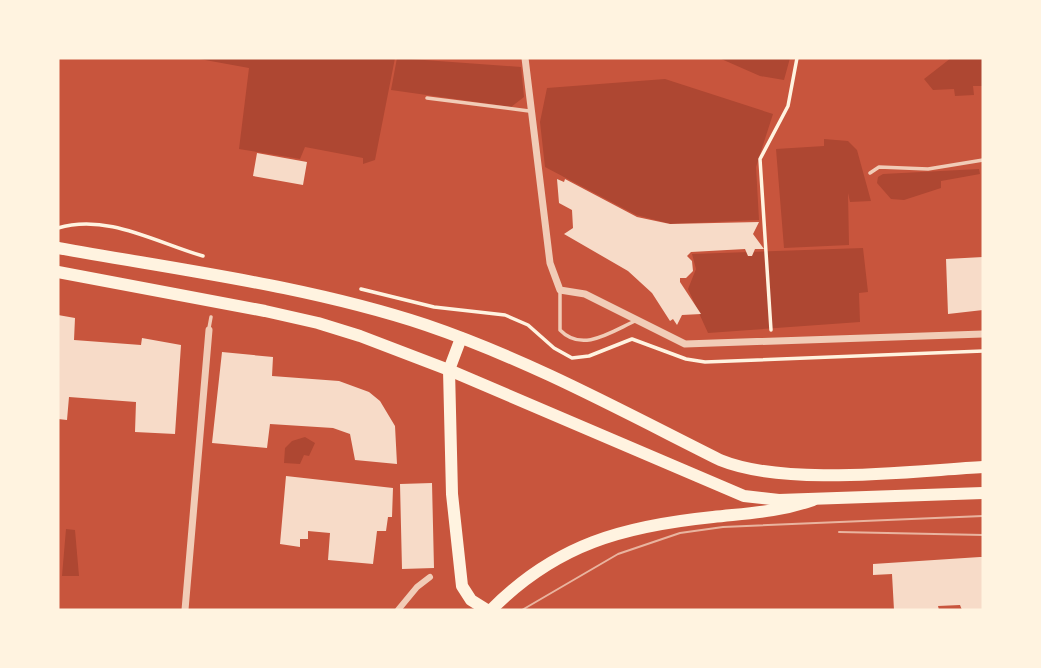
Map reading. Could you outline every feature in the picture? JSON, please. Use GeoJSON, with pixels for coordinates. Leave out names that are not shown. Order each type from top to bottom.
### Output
{"type":"FeatureCollection","features":[{"type":"Feature","properties":{"kind":"main road"},"geometry":{"type":"LineString","coordinates":[[58,248],[372,309],[461,338],[538,370],[720,460],[750,471],[786,474],[983,467]]}},
{"type":"Feature","properties":{"kind":"main road"},"geometry":{"type":"LineString","coordinates":[[58,272],[318,323],[449,370],[729,492],[759,499],[983,493]]}},
{"type":"Feature","properties":{"kind":"main road"},"geometry":{"type":"LineString","coordinates":[[461,338],[449,370],[452,494],[462,586],[471,600],[489,610],[510,591],[558,557],[624,530],[656,523],[780,512],[817,499]]}},
{"type":"Feature","properties":{"kind":"street"},"geometry":{"type":"LineString","coordinates":[[525,58],[529,111],[550,263],[560,290],[585,294],[685,344],[983,334]]}},
{"type":"Feature","properties":{"kind":"street"},"geometry":{"type":"LineString","coordinates":[[185,610],[209,330]]}},
{"type":"Feature","properties":{"kind":"street"},"geometry":{"type":"LineString","coordinates":[[398,610],[417,587],[430,577]]}},
{"type":"Feature","properties":{"kind":"lane"},"geometry":{"type":"LineString","coordinates":[[427,99],[529,111]]}},
{"type":"Feature","properties":{"kind":"lane"},"geometry":{"type":"LineString","coordinates":[[870,173],[879,167],[928,169],[983,160]]}},
{"type":"Feature","properties":{"kind":"lane"},"geometry":{"type":"LineString","coordinates":[[560,290],[560,330],[567,338],[579,341],[594,340],[637,320]]}},
{"type":"Feature","properties":{"kind":"lane"},"geometry":{"type":"LineString","coordinates":[[209,330],[211,317]]}},
{"type":"Feature","properties":{"kind":"path"},"geometry":{"type":"LineString","coordinates":[[771,330],[760,159],[788,106],[797,58]]}},
{"type":"Feature","properties":{"kind":"path"},"geometry":{"type":"LineString","coordinates":[[58,229],[78,222],[92,223],[171,242],[211,258]]}},
{"type":"Feature","properties":{"kind":"path"},"geometry":{"type":"LineString","coordinates":[[353,287],[434,307],[505,315],[528,325],[554,348]]}},
{"type":"Feature","properties":{"kind":"shaded area"},"geometry":{"type":"Polygon","coordinates":[[[194,58],[395,58],[375,160],[363,164],[363,158],[305,147],[300,159],[239,149],[249,68],[194,58]]]}},
{"type":"Feature","properties":{"kind":"shaded area"},"geometry":{"type":"Polygon","coordinates":[[[397,58],[521,67],[524,97],[511,107],[391,90],[397,58]]]}},
{"type":"Feature","properties":{"kind":"shaded area"},"geometry":{"type":"Polygon","coordinates":[[[719,58],[790,58],[784,80],[760,76],[719,58]]]}},
{"type":"Feature","properties":{"kind":"shaded area"},"geometry":{"type":"Polygon","coordinates":[[[951,58],[983,58],[983,86],[973,86],[974,95],[955,96],[954,89],[933,90],[924,79],[951,58]]]}},
{"type":"Feature","properties":{"kind":"shaded area"},"geometry":{"type":"Polygon","coordinates":[[[665,79],[773,114],[756,167],[759,220],[671,224],[636,215],[545,167],[540,122],[547,88],[665,79]]]}},
{"type":"Feature","properties":{"kind":"shaded area"},"geometry":{"type":"Polygon","coordinates":[[[824,139],[848,141],[857,150],[871,201],[850,202],[848,193],[849,245],[784,248],[776,149],[824,146],[824,139]]]}},
{"type":"Feature","properties":{"kind":"shaded area"},"geometry":{"type":"Polygon","coordinates":[[[979,169],[980,174],[941,181],[941,188],[904,200],[891,199],[877,183],[878,177],[883,174],[979,169]]]}},
{"type":"Feature","properties":{"kind":"shaded area"},"geometry":{"type":"Polygon","coordinates":[[[863,248],[868,292],[859,293],[860,322],[708,333],[688,289],[696,269],[692,254],[863,248]]]}},
{"type":"Feature","properties":{"kind":"shaded area"},"geometry":{"type":"Polygon","coordinates":[[[305,437],[315,443],[309,456],[304,455],[300,464],[284,463],[285,448],[292,441],[305,437]]]}},
{"type":"Feature","properties":{"kind":"shaded area"},"geometry":{"type":"Polygon","coordinates":[[[66,529],[75,530],[79,576],[62,576],[66,529]]]}},
{"type":"Feature","properties":{"kind":"building"},"geometry":{"type":"Polygon","coordinates":[[[257,153],[307,162],[303,185],[253,176],[257,153]]]}},
{"type":"Feature","properties":{"kind":"building"},"geometry":{"type":"Polygon","coordinates":[[[557,179],[564,182],[565,179],[637,217],[670,224],[759,222],[753,234],[764,249],[755,249],[752,256],[748,256],[745,249],[691,252],[687,256],[692,261],[693,271],[686,278],[680,278],[680,282],[701,314],[682,315],[677,325],[673,319],[670,321],[652,293],[628,271],[564,234],[573,228],[572,210],[559,203],[557,179]]]}},
{"type":"Feature","properties":{"kind":"building"},"geometry":{"type":"Polygon","coordinates":[[[983,257],[983,310],[948,314],[946,259],[983,257]]]}},
{"type":"Feature","properties":{"kind":"building"},"geometry":{"type":"Polygon","coordinates":[[[58,315],[75,318],[74,340],[141,345],[142,338],[181,345],[175,434],[135,432],[136,402],[69,397],[67,420],[58,419],[58,315]]]}},
{"type":"Feature","properties":{"kind":"building"},"geometry":{"type":"Polygon","coordinates":[[[222,352],[273,357],[272,376],[339,381],[369,392],[380,401],[395,426],[397,464],[355,460],[350,434],[333,428],[270,424],[267,448],[212,443],[222,352]]]}},
{"type":"Feature","properties":{"kind":"building"},"geometry":{"type":"Polygon","coordinates":[[[286,476],[393,488],[392,517],[388,517],[386,531],[377,531],[373,564],[328,560],[330,533],[308,531],[308,539],[300,539],[300,547],[280,544],[286,476]]]}},
{"type":"Feature","properties":{"kind":"building"},"geometry":{"type":"Polygon","coordinates":[[[432,483],[434,568],[402,569],[400,484],[432,483]]]}},
{"type":"Feature","properties":{"kind":"building"},"geometry":{"type":"Polygon","coordinates":[[[983,557],[983,610],[962,610],[960,605],[938,606],[939,610],[894,610],[892,574],[873,575],[873,564],[983,557]]]}},
{"type":"Feature","properties":{"kind":"tram line"},"geometry":{"type":"LineString","coordinates":[[522,610],[618,554],[680,533],[723,527],[983,516]]}},
{"type":"Feature","properties":{"kind":"tram line"},"geometry":{"type":"LineString","coordinates":[[839,532],[983,535]]}}]}
